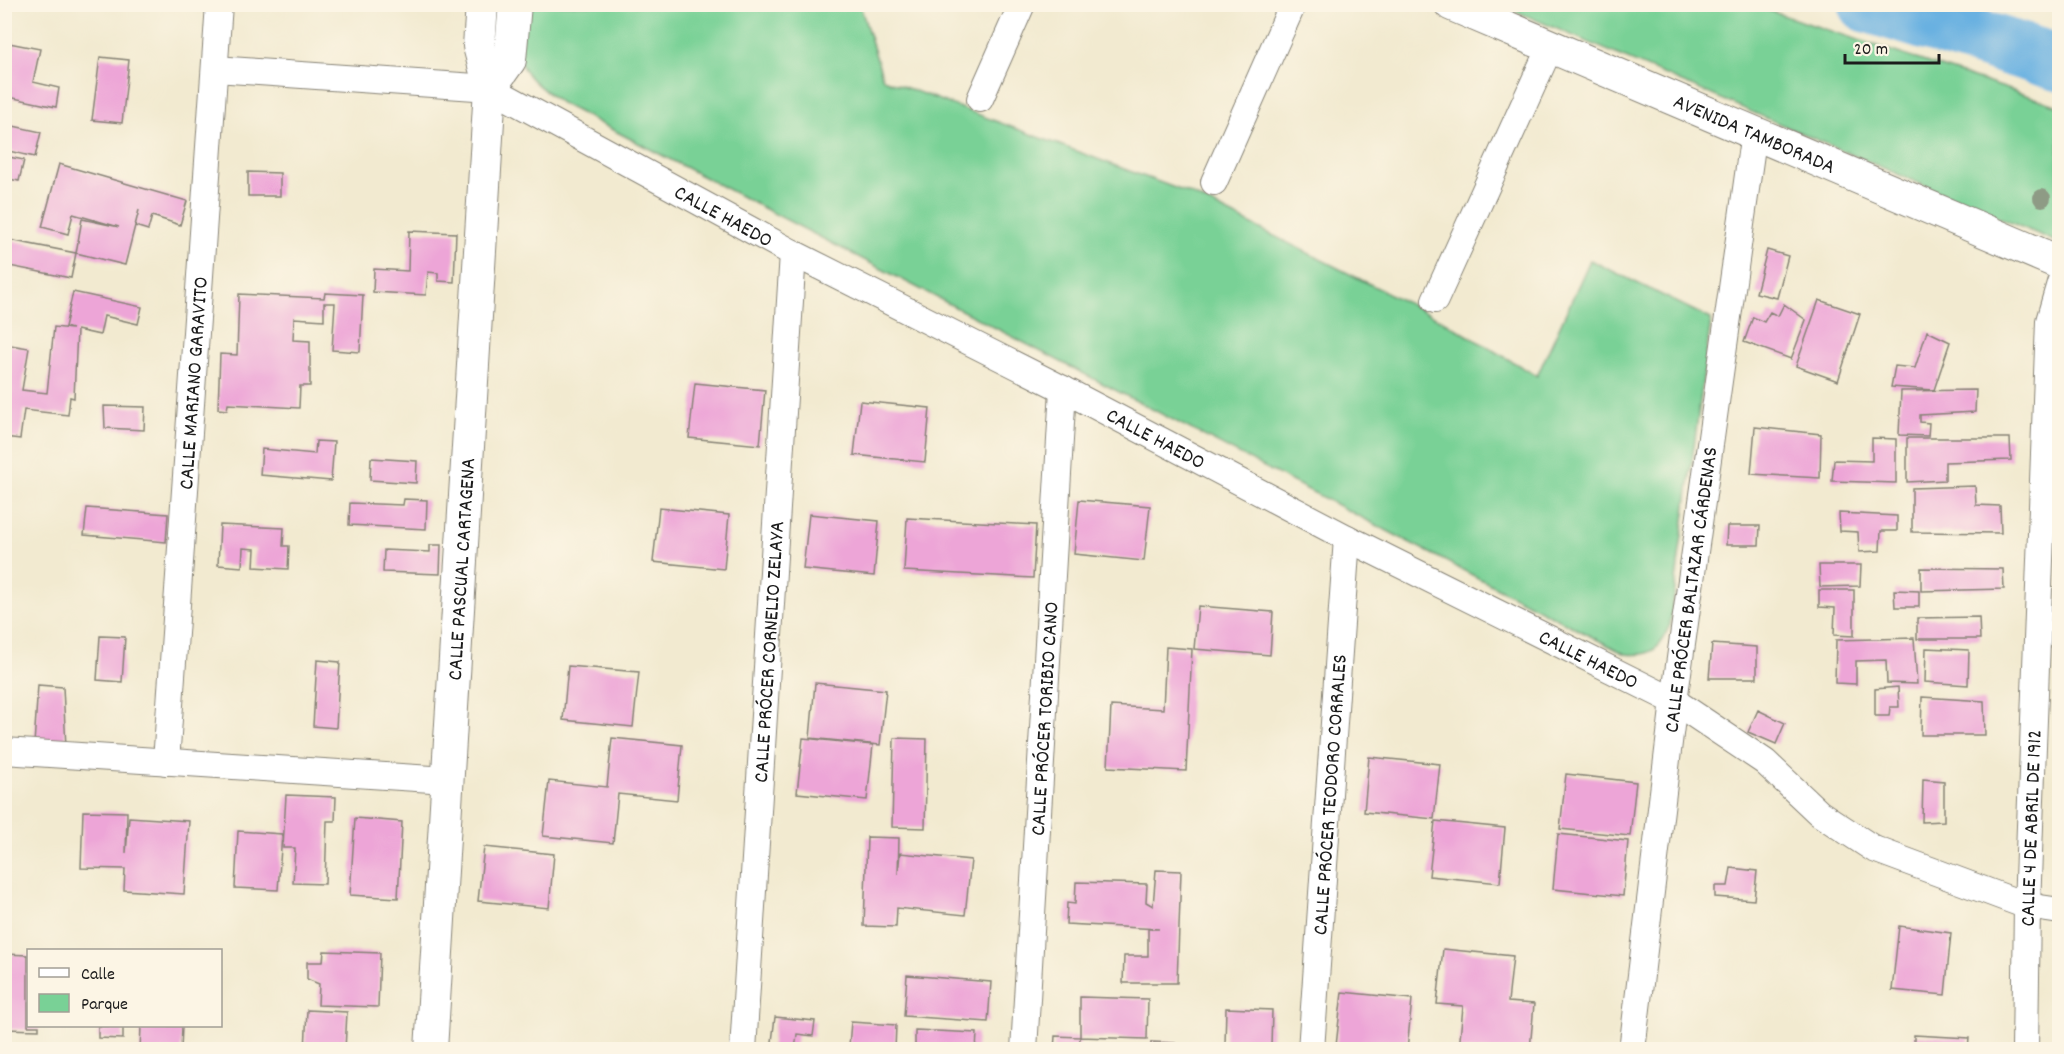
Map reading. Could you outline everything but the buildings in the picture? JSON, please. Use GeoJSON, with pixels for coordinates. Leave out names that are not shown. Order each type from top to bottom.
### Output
{"type":"FeatureCollection","features":[{"type":"Feature","properties":{"kind":"main road","name":"AVENIDA TAMBORADA"},"geometry":{"type":"LineString","coordinates":[[1451,4],[2060,263]]}},
{"type":"Feature","properties":{"kind":"street","name":"CALLE MARIANO GARAVITO"},"geometry":{"type":"LineString","coordinates":[[166,762],[219,4]]}},
{"type":"Feature","properties":{"kind":"street","name":"CALLE PASCUAL CARTAGENA"},"geometry":{"type":"LineString","coordinates":[[430,1050],[490,88],[479,46],[482,4]]}},
{"type":"Feature","properties":{"kind":"street"},"geometry":{"type":"LineString","coordinates":[[490,88],[510,60],[515,4]]}},
{"type":"Feature","properties":{"kind":"street"},"geometry":{"type":"LineString","coordinates":[[980,99],[1022,4]]}},
{"type":"Feature","properties":{"kind":"street"},"geometry":{"type":"LineString","coordinates":[[1214,182],[1293,4]]}},
{"type":"Feature","properties":{"kind":"street"},"geometry":{"type":"LineString","coordinates":[[1434,300],[1550,47]]}},
{"type":"Feature","properties":{"kind":"street","name":"CALLE HAEDO"},"geometry":{"type":"LineString","coordinates":[[215,69],[490,88],[793,253],[1063,389],[1347,538],[1674,701],[1765,762],[1819,813],[1874,849],[2027,906],[2060,911]]}},
{"type":"Feature","properties":{"kind":"street","name":"CALLE PRÓCER BALTAZAR CÁRDENAS"},"geometry":{"type":"LineString","coordinates":[[1632,1050],[1674,701],[1754,132]]}},
{"type":"Feature","properties":{"kind":"street","name":"CALLE PRÓCER CORNELIO ZELAYA"},"geometry":{"type":"LineString","coordinates":[[743,1050],[793,253]]}},
{"type":"Feature","properties":{"kind":"street","name":"CALLE 4 DE ABRIL DE 1912"},"geometry":{"type":"LineString","coordinates":[[2025,1050],[2027,906],[2049,321],[2060,283]]}},
{"type":"Feature","properties":{"kind":"street","name":"CALLE PRÓCER TORIBIO CANO"},"geometry":{"type":"LineString","coordinates":[[1024,1050],[1063,389]]}},
{"type":"Feature","properties":{"kind":"street","name":"CALLE PRÓCER TEODORO CORRALES"},"geometry":{"type":"LineString","coordinates":[[1311,1050],[1347,538]]}},
{"type":"Feature","properties":{"kind":"street"},"geometry":{"type":"LineString","coordinates":[[4,751],[447,780]]}},
{"type":"Feature","properties":{"kind":"green space"},"geometry":{"type":"Polygon","coordinates":[[[523,5],[860,5],[883,79],[1191,194],[1443,321],[1537,376],[1590,260],[1711,319],[1670,625],[1666,633],[1654,650],[1643,654],[1625,654],[561,103],[533,81],[521,63],[519,40],[523,5]]]}},
{"type":"Feature","properties":{"kind":"green space"},"geometry":{"type":"Polygon","coordinates":[[[1501,5],[1752,5],[2059,106],[2059,243],[1501,5]]]}},
{"type":"Feature","properties":{"kind":"waterway"},"geometry":{"type":"LineString","coordinates":[[1867,4],[2060,63]]}}]}
